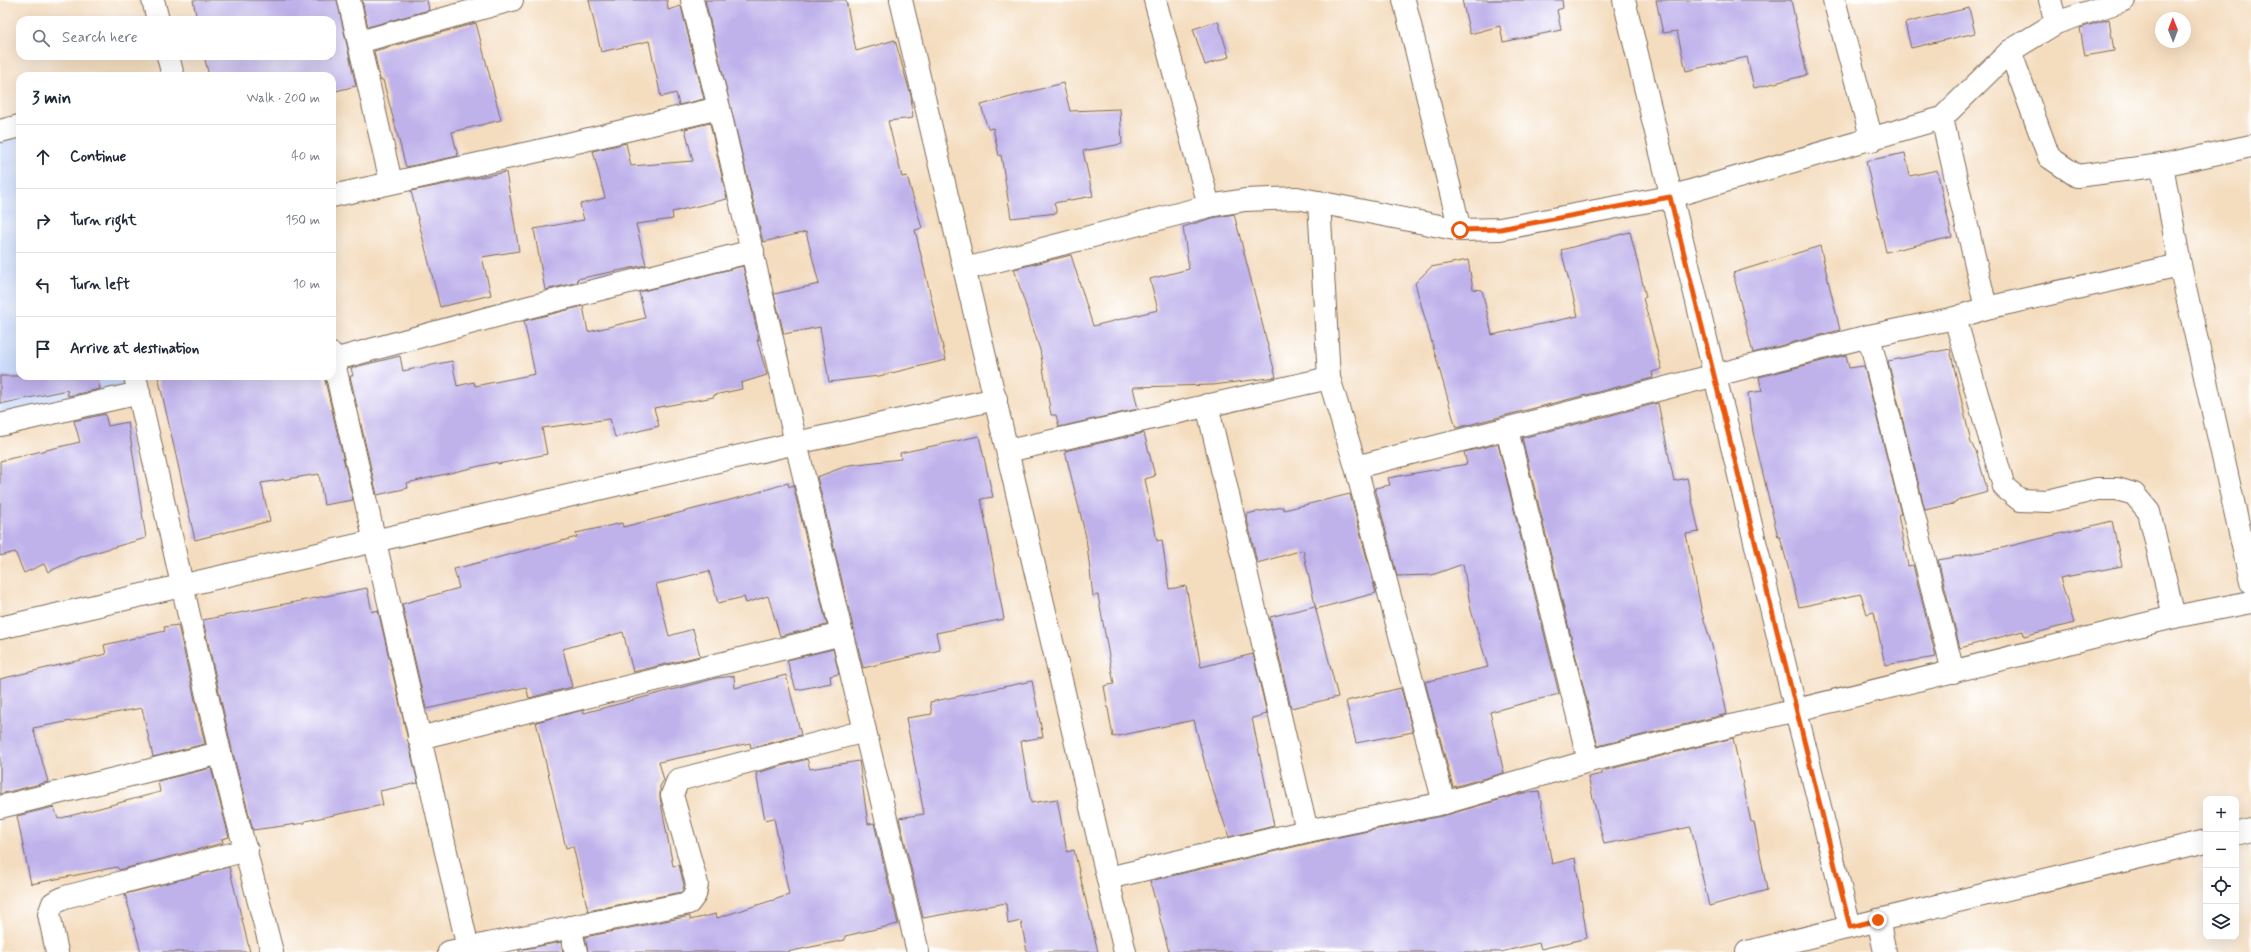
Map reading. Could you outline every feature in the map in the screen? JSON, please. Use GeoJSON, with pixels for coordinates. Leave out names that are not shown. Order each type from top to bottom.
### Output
{"type":"FeatureCollection","features":[{"type":"Feature","properties":{"kind":"street"},"geometry":{"type":"LineString","coordinates":[[153,0],[157,16]]}},
{"type":"Feature","properties":{"kind":"street"},"geometry":{"type":"LineString","coordinates":[[349,0],[391,182]]}},
{"type":"Feature","properties":{"kind":"street"},"geometry":{"type":"LineString","coordinates":[[359,42],[512,0]]}},
{"type":"Feature","properties":{"kind":"street"},"geometry":{"type":"LineString","coordinates":[[692,0],[720,108],[796,443],[865,731],[915,951]]}},
{"type":"Feature","properties":{"kind":"street"},"geometry":{"type":"LineString","coordinates":[[901,0],[1125,952]]}},
{"type":"Feature","properties":{"kind":"street"},"geometry":{"type":"LineString","coordinates":[[1155,0],[1209,206]]}},
{"type":"Feature","properties":{"kind":"street"},"geometry":{"type":"LineString","coordinates":[[1404,0],[1460,230]]}},
{"type":"Feature","properties":{"kind":"street"},"geometry":{"type":"LineString","coordinates":[[1624,0],[1670,197],[1850,927]]}},
{"type":"Feature","properties":{"kind":"street"},"geometry":{"type":"LineString","coordinates":[[1834,0],[1872,140]]}},
{"type":"Feature","properties":{"kind":"street"},"geometry":{"type":"LineString","coordinates":[[2050,0],[2056,23]]}},
{"type":"Feature","properties":{"kind":"street"},"geometry":{"type":"LineString","coordinates":[[965,270],[1209,206],[1245,200],[1297,198],[1460,230],[1500,229],[1670,197],[1872,140],[1942,118],[2010,51],[2056,23],[2124,0]]}},
{"type":"Feature","properties":{"kind":"street"},"geometry":{"type":"LineString","coordinates":[[2010,51],[2048,157],[2078,176],[2162,165],[2251,146]]}},
{"type":"Feature","properties":{"kind":"street"},"geometry":{"type":"LineString","coordinates":[[169,60],[172,72]]}},
{"type":"Feature","properties":{"kind":"street"},"geometry":{"type":"LineString","coordinates":[[336,195],[547,149],[720,108]]}},
{"type":"Feature","properties":{"kind":"street"},"geometry":{"type":"LineString","coordinates":[[1942,118],[1986,308]]}},
{"type":"Feature","properties":{"kind":"street"},"geometry":{"type":"LineString","coordinates":[[0,131],[16,127]]}},
{"type":"Feature","properties":{"kind":"street"},"geometry":{"type":"LineString","coordinates":[[2162,165],[2180,265],[2251,582]]}},
{"type":"Feature","properties":{"kind":"street"},"geometry":{"type":"LineString","coordinates":[[1319,202],[1329,378],[1356,467],[1444,803]]}},
{"type":"Feature","properties":{"kind":"street"},"geometry":{"type":"LineString","coordinates":[[336,356],[753,251]]}},
{"type":"Feature","properties":{"kind":"street"},"geometry":{"type":"LineString","coordinates":[[1356,467],[1508,430],[1869,336],[1955,318],[1986,308],[2180,265]]}},
{"type":"Feature","properties":{"kind":"street"},"geometry":{"type":"LineString","coordinates":[[1955,318],[2004,487],[2020,500],[2048,501],[2097,489],[2117,489],[2134,494],[2149,512],[2174,617]]}},
{"type":"Feature","properties":{"kind":"street"},"geometry":{"type":"LineString","coordinates":[[1869,336],[1953,672]]}},
{"type":"Feature","properties":{"kind":"street"},"geometry":{"type":"LineString","coordinates":[[336,371],[373,541],[419,738],[458,950],[689,903],[695,895],[697,884],[672,795],[678,780],[865,731]]}},
{"type":"Feature","properties":{"kind":"street"},"geometry":{"type":"LineString","coordinates":[[1008,451],[1329,378]]}},
{"type":"Feature","properties":{"kind":"street"},"geometry":{"type":"LineString","coordinates":[[0,425],[137,384],[220,753],[247,850],[272,952]]}},
{"type":"Feature","properties":{"kind":"street"},"geometry":{"type":"LineString","coordinates":[[0,628],[182,584],[796,443],[996,399]]}},
{"type":"Feature","properties":{"kind":"street"},"geometry":{"type":"LineString","coordinates":[[1207,405],[1306,831]]}},
{"type":"Feature","properties":{"kind":"street"},"geometry":{"type":"LineString","coordinates":[[1508,430],[1589,761]]}},
{"type":"Feature","properties":{"kind":"street"},"geometry":{"type":"LineString","coordinates":[[1108,878],[1306,831],[1444,803],[1589,761],[2174,617],[2251,602]]}},
{"type":"Feature","properties":{"kind":"street"},"geometry":{"type":"LineString","coordinates":[[419,738],[842,634]]}},
{"type":"Feature","properties":{"kind":"street"},"geometry":{"type":"LineString","coordinates":[[0,808],[220,753]]}},
{"type":"Feature","properties":{"kind":"street"},"geometry":{"type":"LineString","coordinates":[[2239,833],[2251,830]]}},
{"type":"Feature","properties":{"kind":"street"},"geometry":{"type":"LineString","coordinates":[[1747,952],[2203,842]]}},
{"type":"Feature","properties":{"kind":"street"},"geometry":{"type":"LineString","coordinates":[[57,952],[49,914],[53,903],[65,897],[247,850]]}},
{"type":"Feature","properties":{"kind":"street"},"geometry":{"type":"LineString","coordinates":[[1878,920],[1885,952]]}},
{"type":"Feature","properties":{"kind":"street"},"geometry":{"type":"LineString","coordinates":[[570,927],[576,952]]}},
{"type":"Feature","properties":{"kind":"shaded area"},"geometry":{"type":"Polygon","coordinates":[[[16,131],[16,380],[126,380],[127,386],[0,417],[0,135],[16,131]]]}},
{"type":"Feature","properties":{"kind":"building"},"geometry":{"type":"Polygon","coordinates":[[[193,0],[337,0],[356,86],[336,91],[336,72],[208,72],[205,60],[336,60],[336,16],[196,16],[193,0]]]}},
{"type":"Feature","properties":{"kind":"building"},"geometry":{"type":"Polygon","coordinates":[[[362,0],[427,0],[429,10],[368,27],[362,0]]]}},
{"type":"Feature","properties":{"kind":"building"},"geometry":{"type":"Polygon","coordinates":[[[589,0],[667,0],[668,10],[681,6],[704,99],[679,105],[676,93],[661,97],[649,41],[601,52],[589,0]]]}},
{"type":"Feature","properties":{"kind":"building"},"geometry":{"type":"Polygon","coordinates":[[[705,0],[846,0],[856,51],[895,40],[911,96],[913,118],[888,121],[902,177],[907,176],[922,228],[915,230],[946,360],[879,376],[829,382],[820,327],[784,334],[774,294],[819,284],[806,232],[763,242],[705,0]]]}},
{"type":"Feature","properties":{"kind":"building"},"geometry":{"type":"Polygon","coordinates":[[[1462,0],[1562,0],[1563,8],[1557,10],[1561,30],[1503,42],[1500,26],[1470,34],[1462,0]]]}},
{"type":"Feature","properties":{"kind":"building"},"geometry":{"type":"Polygon","coordinates":[[[1656,0],[1791,0],[1807,75],[1754,88],[1747,57],[1686,71],[1677,31],[1663,33],[1656,0]]]}},
{"type":"Feature","properties":{"kind":"building"},"geometry":{"type":"Polygon","coordinates":[[[1969,8],[1975,33],[1911,48],[1905,23],[1969,8]]]}},
{"type":"Feature","properties":{"kind":"building"},"geometry":{"type":"Polygon","coordinates":[[[2109,19],[2114,51],[2085,56],[2080,28],[2109,19]]]}},
{"type":"Feature","properties":{"kind":"building"},"geometry":{"type":"Polygon","coordinates":[[[1218,21],[1229,57],[1205,65],[1193,29],[1218,21]]]}},
{"type":"Feature","properties":{"kind":"building"},"geometry":{"type":"Polygon","coordinates":[[[476,23],[501,120],[452,132],[458,156],[406,167],[383,80],[380,80],[374,51],[476,23]]]}},
{"type":"Feature","properties":{"kind":"building"},"geometry":{"type":"Polygon","coordinates":[[[1063,83],[1070,111],[1120,109],[1122,144],[1083,151],[1093,196],[1054,203],[1057,213],[1011,218],[1001,155],[999,156],[993,128],[988,129],[981,105],[1063,83]]]}},
{"type":"Feature","properties":{"kind":"building"},"geometry":{"type":"Polygon","coordinates":[[[710,123],[727,199],[672,212],[673,219],[636,224],[646,265],[577,279],[578,282],[545,290],[534,229],[584,220],[580,204],[605,198],[593,151],[626,143],[631,166],[693,161],[685,129],[710,123]]]}},
{"type":"Feature","properties":{"kind":"building"},"geometry":{"type":"Polygon","coordinates":[[[1905,153],[1910,176],[1937,170],[1952,237],[1886,252],[1866,161],[1905,153]]]}},
{"type":"Feature","properties":{"kind":"building"},"geometry":{"type":"Polygon","coordinates":[[[506,172],[519,251],[482,257],[491,295],[440,307],[411,191],[506,172]]]}},
{"type":"Feature","properties":{"kind":"building"},"geometry":{"type":"Polygon","coordinates":[[[1234,214],[1276,377],[1213,385],[1133,387],[1138,409],[1059,427],[1056,415],[1051,415],[1040,350],[1014,269],[1071,255],[1093,326],[1158,310],[1150,279],[1189,269],[1183,227],[1212,218],[1234,214]]]}},
{"type":"Feature","properties":{"kind":"building"},"geometry":{"type":"Polygon","coordinates":[[[1630,232],[1646,297],[1643,298],[1662,369],[1652,372],[1653,378],[1456,428],[1415,283],[1431,267],[1468,260],[1473,289],[1482,290],[1492,335],[1578,316],[1561,250],[1630,232]]]}},
{"type":"Feature","properties":{"kind":"building"},"geometry":{"type":"Polygon","coordinates":[[[1820,246],[1840,330],[1753,353],[1733,273],[1820,246]]]}},
{"type":"Feature","properties":{"kind":"building"},"geometry":{"type":"Polygon","coordinates":[[[743,266],[759,340],[757,340],[767,375],[741,383],[742,389],[714,395],[714,397],[654,408],[659,426],[615,437],[610,419],[542,428],[547,454],[498,464],[497,462],[407,483],[408,488],[377,495],[350,376],[353,376],[351,368],[400,356],[403,371],[452,361],[457,386],[474,382],[475,386],[535,374],[524,321],[583,306],[588,332],[645,318],[639,292],[743,266]]]}},
{"type":"Feature","properties":{"kind":"building"},"geometry":{"type":"Polygon","coordinates":[[[1950,349],[1971,443],[1976,451],[1988,492],[1962,499],[1953,504],[1925,510],[1888,361],[1950,349]]]}},
{"type":"Feature","properties":{"kind":"building"},"geometry":{"type":"Polygon","coordinates":[[[1846,355],[1849,368],[1864,366],[1901,514],[1898,515],[1908,566],[1913,565],[1936,657],[1885,665],[1874,612],[1867,614],[1861,594],[1799,607],[1780,537],[1778,537],[1753,432],[1748,393],[1762,391],[1759,377],[1846,355]]]}},
{"type":"Feature","properties":{"kind":"building"},"geometry":{"type":"Polygon","coordinates":[[[0,376],[16,376],[16,380],[98,380],[100,389],[68,396],[67,390],[0,404],[0,376]]]}},
{"type":"Feature","properties":{"kind":"building"},"geometry":{"type":"Polygon","coordinates":[[[159,380],[325,380],[353,500],[324,505],[319,474],[261,483],[270,521],[195,540],[159,380]]]}},
{"type":"Feature","properties":{"kind":"building"},"geometry":{"type":"Polygon","coordinates":[[[1658,403],[1674,481],[1687,478],[1699,532],[1686,534],[1702,613],[1712,646],[1727,714],[1598,746],[1522,438],[1658,403]]]}},
{"type":"Feature","properties":{"kind":"building"},"geometry":{"type":"Polygon","coordinates":[[[105,414],[108,426],[128,422],[146,538],[83,556],[48,572],[44,564],[24,573],[15,552],[0,556],[0,461],[80,442],[74,421],[105,414]]]}},
{"type":"Feature","properties":{"kind":"building"},"geometry":{"type":"Polygon","coordinates":[[[1144,433],[1155,476],[1145,479],[1157,541],[1162,540],[1169,589],[1186,586],[1201,667],[1253,654],[1267,714],[1252,718],[1274,826],[1229,837],[1208,776],[1194,720],[1113,737],[1104,686],[1114,684],[1098,595],[1093,596],[1086,537],[1065,451],[1144,433]]]}},
{"type":"Feature","properties":{"kind":"building"},"geometry":{"type":"Polygon","coordinates":[[[979,436],[993,497],[981,499],[1004,619],[936,633],[940,650],[863,668],[817,477],[849,465],[901,459],[900,453],[979,436]]]}},
{"type":"Feature","properties":{"kind":"building"},"geometry":{"type":"Polygon","coordinates":[[[1498,444],[1559,694],[1490,712],[1504,773],[1453,787],[1425,682],[1488,667],[1471,610],[1463,564],[1432,575],[1397,576],[1375,488],[1390,485],[1388,478],[1467,464],[1464,452],[1498,444]]]}},
{"type":"Feature","properties":{"kind":"building"},"geometry":{"type":"Polygon","coordinates":[[[788,483],[789,487],[793,485],[827,625],[780,636],[768,596],[746,603],[744,597],[718,603],[709,571],[656,584],[669,636],[693,629],[700,656],[633,672],[623,632],[563,649],[572,687],[529,698],[526,687],[426,709],[402,604],[459,588],[454,569],[577,537],[576,533],[622,523],[623,527],[742,497],[788,483]]]}},
{"type":"Feature","properties":{"kind":"building"},"geometry":{"type":"Polygon","coordinates":[[[1350,494],[1376,593],[1316,609],[1303,550],[1257,563],[1246,514],[1283,507],[1284,510],[1350,494]]]}},
{"type":"Feature","properties":{"kind":"building"},"geometry":{"type":"Polygon","coordinates":[[[2112,521],[2122,566],[2060,578],[2074,623],[2024,636],[2023,631],[1960,648],[1938,560],[2002,548],[2112,521]]]}},
{"type":"Feature","properties":{"kind":"building"},"geometry":{"type":"Polygon","coordinates":[[[367,588],[372,612],[378,610],[418,783],[380,791],[383,805],[305,821],[305,823],[253,830],[232,750],[203,620],[367,588]]]}},
{"type":"Feature","properties":{"kind":"building"},"geometry":{"type":"Polygon","coordinates":[[[1315,606],[1338,697],[1291,708],[1270,617],[1315,606]]]}},
{"type":"Feature","properties":{"kind":"building"},"geometry":{"type":"Polygon","coordinates":[[[178,625],[205,744],[153,757],[142,708],[33,728],[48,782],[0,794],[0,679],[106,654],[104,645],[165,631],[164,627],[178,625]]]}},
{"type":"Feature","properties":{"kind":"building"},"geometry":{"type":"Polygon","coordinates":[[[833,649],[839,674],[830,676],[831,683],[796,690],[787,660],[833,649]]]}},
{"type":"Feature","properties":{"kind":"building"},"geometry":{"type":"Polygon","coordinates":[[[786,675],[801,735],[751,748],[750,743],[659,762],[664,780],[660,786],[660,798],[673,866],[679,865],[684,885],[682,892],[588,911],[573,846],[566,848],[536,722],[583,710],[584,713],[717,678],[734,676],[735,688],[786,675]]]}},
{"type":"Feature","properties":{"kind":"building"},"geometry":{"type":"Polygon","coordinates":[[[1032,681],[1043,737],[1021,741],[1031,803],[1057,799],[1067,852],[1074,850],[1098,952],[1027,952],[1021,921],[1008,924],[1006,903],[923,918],[899,818],[924,814],[906,718],[932,714],[930,702],[1032,681]]]}},
{"type":"Feature","properties":{"kind":"building"},"geometry":{"type":"Polygon","coordinates":[[[1401,688],[1413,732],[1356,743],[1346,701],[1401,688]]]}},
{"type":"Feature","properties":{"kind":"building"},"geometry":{"type":"Polygon","coordinates":[[[1733,738],[1751,822],[1754,822],[1767,890],[1709,906],[1691,827],[1604,844],[1588,777],[1602,774],[1602,771],[1733,738]]]}},
{"type":"Feature","properties":{"kind":"building"},"geometry":{"type":"Polygon","coordinates":[[[807,759],[810,769],[859,761],[868,824],[874,823],[898,924],[845,936],[845,940],[787,952],[588,952],[585,937],[690,916],[690,920],[716,914],[717,918],[789,895],[774,818],[765,820],[756,773],[807,759]]]}},
{"type":"Feature","properties":{"kind":"building"},"geometry":{"type":"Polygon","coordinates":[[[211,768],[229,837],[222,839],[223,843],[119,870],[117,867],[31,884],[17,816],[54,807],[58,819],[160,792],[158,781],[211,768]]]}},
{"type":"Feature","properties":{"kind":"building"},"geometry":{"type":"Polygon","coordinates":[[[1539,791],[1552,864],[1575,858],[1587,938],[1541,949],[1539,943],[1501,952],[1169,952],[1150,881],[1310,843],[1446,815],[1523,793],[1539,791]]]}},
{"type":"Feature","properties":{"kind":"building"},"geometry":{"type":"Polygon","coordinates":[[[229,867],[250,952],[141,952],[125,894],[229,867]]]}},
{"type":"Feature","properties":{"kind":"building"},"geometry":{"type":"Polygon","coordinates":[[[561,942],[563,952],[519,952],[519,950],[561,942]]]}},
{"type":"Feature","properties":{"kind":"route"},"geometry":{"type":"LineString","coordinates":[[1460,230],[1500,229],[1670,197],[1850,927],[1878,920]]}}]}
